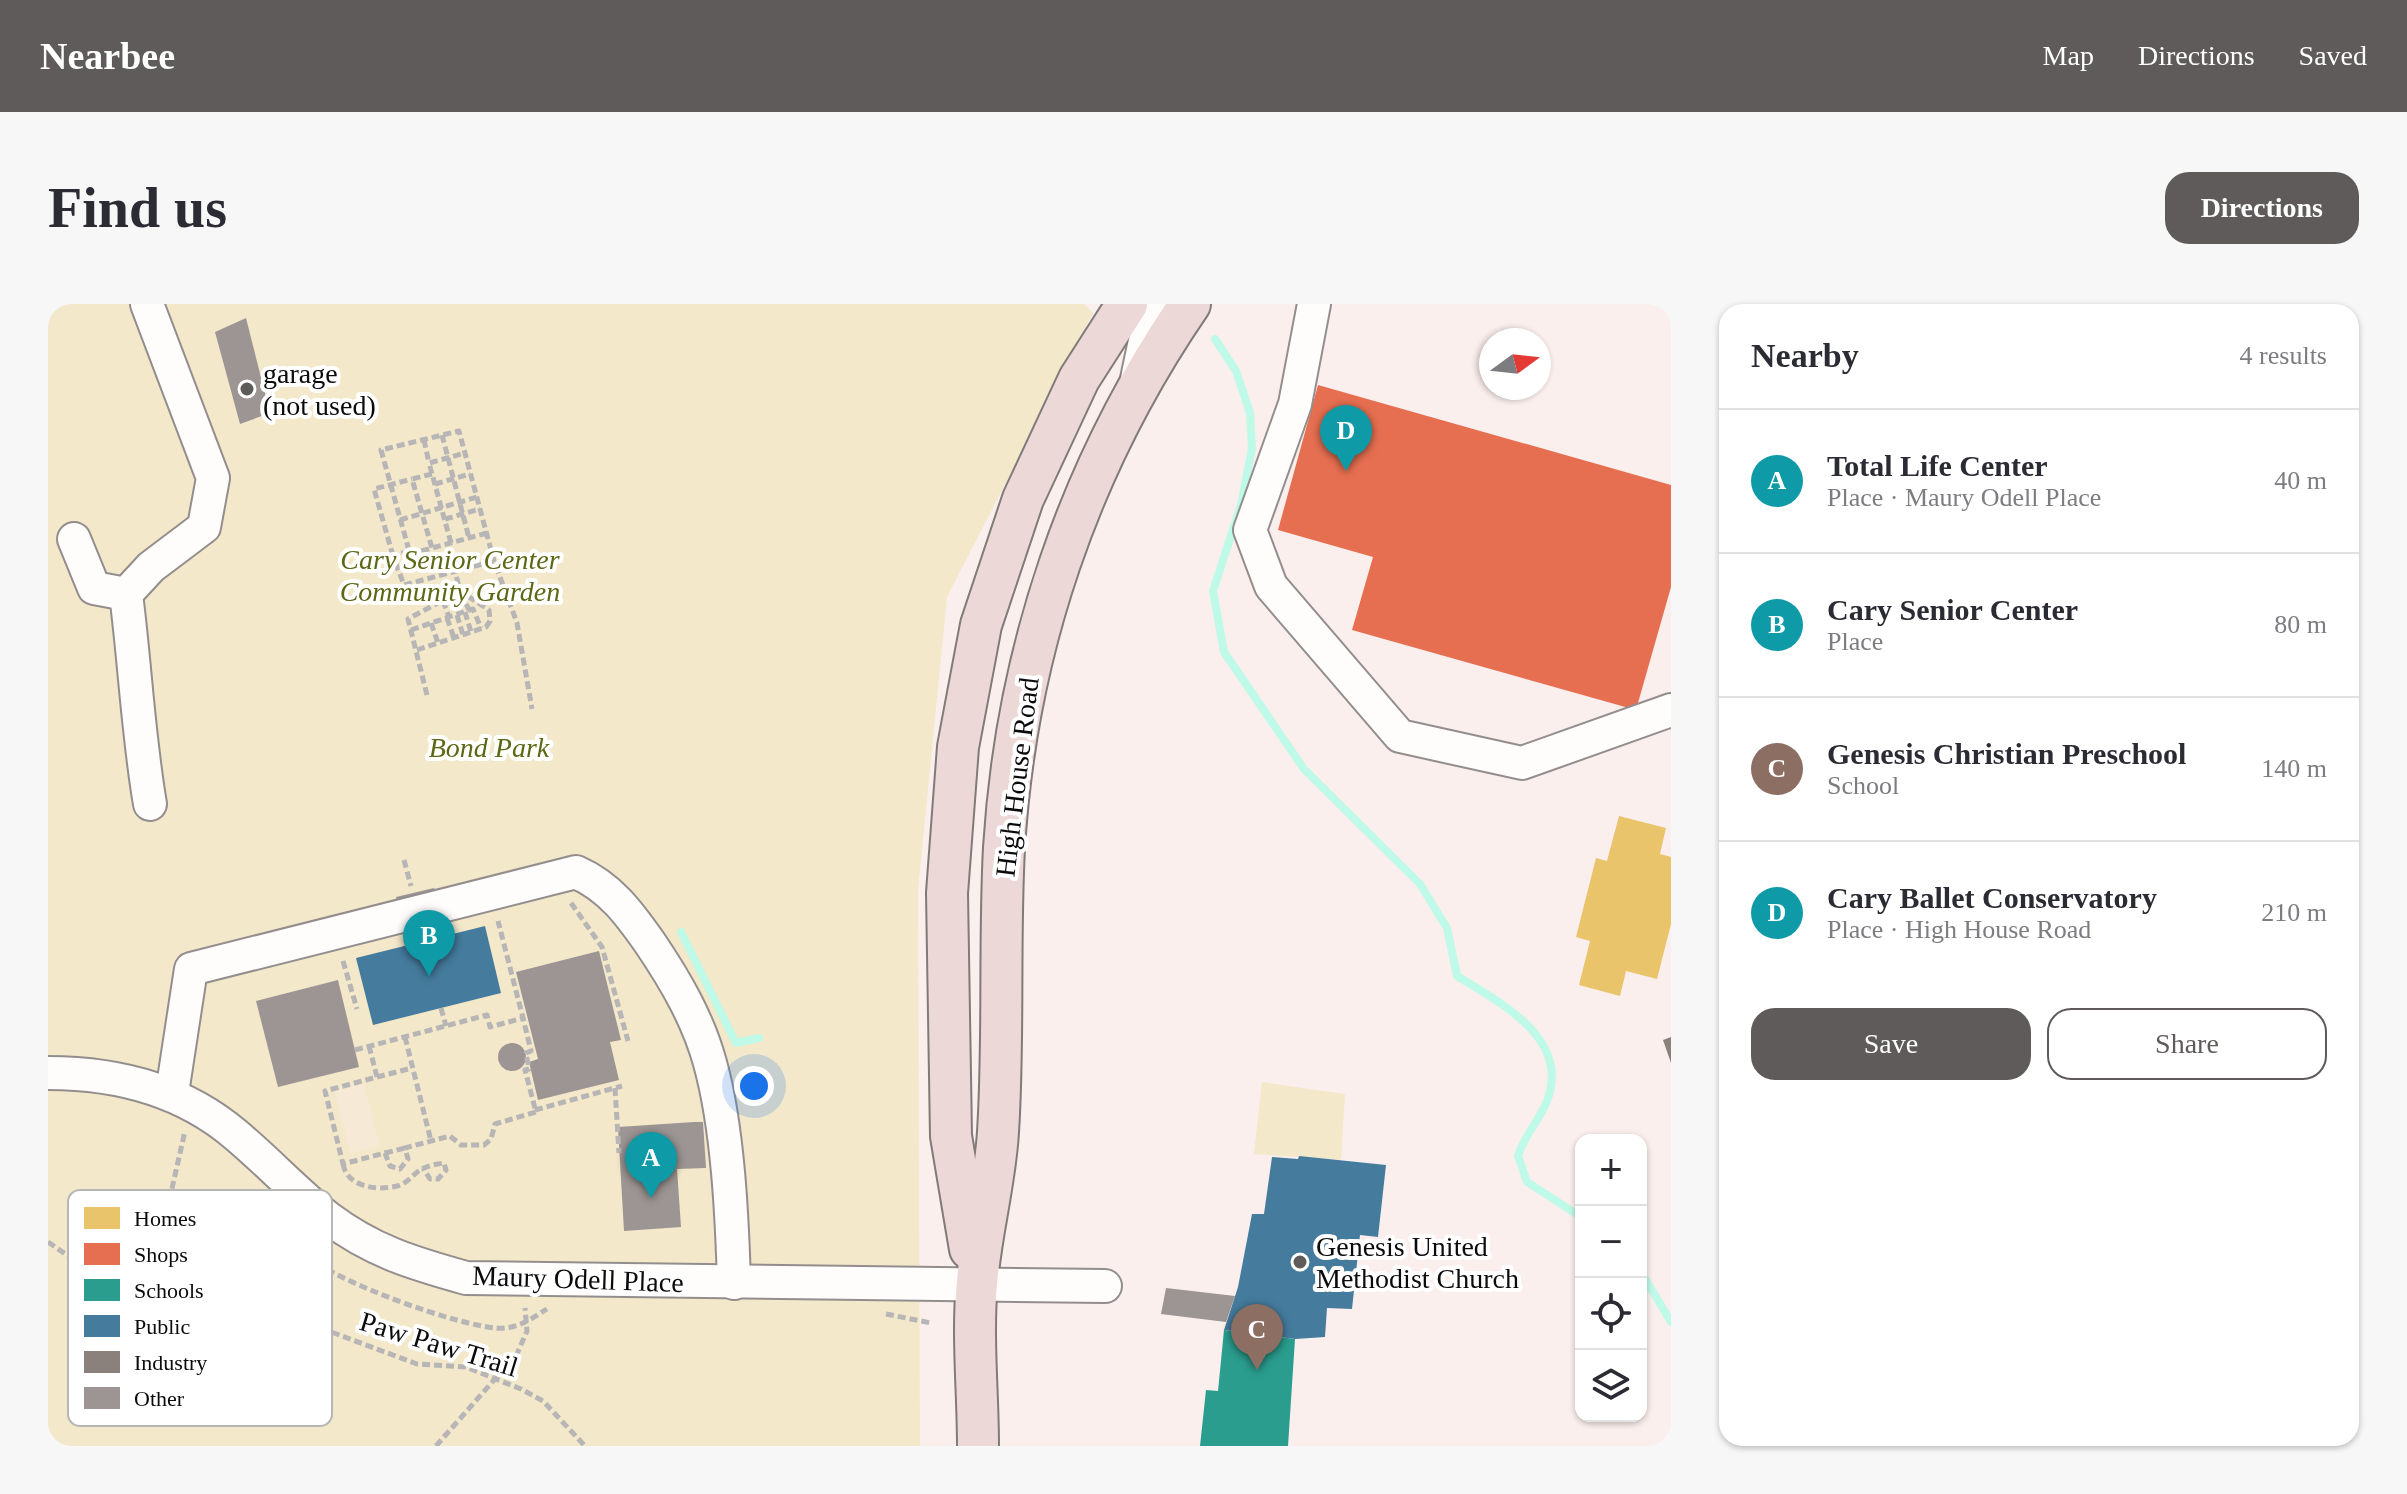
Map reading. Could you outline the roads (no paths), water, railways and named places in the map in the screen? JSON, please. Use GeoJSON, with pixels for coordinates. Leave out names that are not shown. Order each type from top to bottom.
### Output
{"type":"FeatureCollection","features":[{"type":"Feature","properties":{"kind":"main road","name":"High House Road"},"geometry":{"type":"LineString","coordinates":[[978,1446],[976,1284],[951,1136],[947,893],[958,747],[981,625],[1023,499],[1079,379],[1127,304]]}},
{"type":"Feature","properties":{"kind":"main road","name":"High House Road"},"geometry":{"type":"LineString","coordinates":[[976,1284],[998,1135],[1005,844],[1023,694],[1052,579],[1096,467],[1134,394],[1190,304]]}},
{"type":"Feature","properties":{"kind":"street"},"geometry":{"type":"LineString","coordinates":[[147,304],[213,478],[204,527],[151,567],[126,594],[139,736],[150,804]]}},
{"type":"Feature","properties":{"kind":"street"},"geometry":{"type":"LineString","coordinates":[[1134,394],[1151,312],[1156,304]]}},
{"type":"Feature","properties":{"kind":"street"},"geometry":{"type":"LineString","coordinates":[[1314,304],[1295,404],[1250,530],[1271,586],[1400,736],[1522,763],[1671,710]]}},
{"type":"Feature","properties":{"kind":"street"},"geometry":{"type":"LineString","coordinates":[[74,539],[94,588],[126,594]]}},
{"type":"Feature","properties":{"kind":"street"},"geometry":{"type":"LineString","coordinates":[[172,1093],[191,969],[571,885],[608,890],[633,918],[685,998],[709,1060],[732,1220],[734,1283]]}},
{"type":"Feature","properties":{"kind":"street","name":"Maury Odell Place"},"geometry":{"type":"LineString","coordinates":[[48,1073],[95,1073],[172,1093],[233,1133],[297,1190]]}},
{"type":"Feature","properties":{"kind":"street","name":"Maury Odell Place"},"geometry":{"type":"LineString","coordinates":[[332,1219],[394,1258],[466,1278],[1105,1286]]}},
{"type":"Feature","properties":{"kind":"waterway"},"geometry":{"type":"LineString","coordinates":[[1215,339],[1236,371],[1250,413],[1252,448],[1241,505],[1213,591],[1224,652],[1304,769],[1420,884],[1447,928],[1457,976],[1511,1011],[1541,1041],[1549,1059],[1552,1079],[1547,1101],[1518,1156],[1527,1182],[1575,1213]]}},
{"type":"Feature","properties":{"kind":"waterway"},"geometry":{"type":"LineString","coordinates":[[681,932],[736,1043],[759,1038]]}},
{"type":"Feature","properties":{"kind":"waterway"},"geometry":{"type":"LineString","coordinates":[[1645,1278],[1671,1322]]}},
{"type":"Feature","properties":{"kind":"place","name":"garage (not used)"},"geometry":{"type":"Point","coordinates":[247,389]}},
{"type":"Feature","properties":{"kind":"place","name":"Cary Ballet Conservatory"},"geometry":{"type":"Point","coordinates":[1346,471]}},
{"type":"Feature","properties":{"kind":"place","name":"Cary Senior Center"},"geometry":{"type":"Point","coordinates":[429,976]}},
{"type":"Feature","properties":{"kind":"place","name":"Total Life Center"},"geometry":{"type":"Point","coordinates":[651,1198]}},
{"type":"Feature","properties":{"kind":"place","name":"Genesis United Methodist Church"},"geometry":{"type":"Point","coordinates":[1300,1262]}},
{"type":"Feature","properties":{"kind":"place","name":"Genesis Christian Preschool"},"geometry":{"type":"Point","coordinates":[1257,1370]}},
{"type":"Feature","properties":{"kind":"park label","name":"Cary Senior Center Community Garden"},"geometry":{"type":"Point","coordinates":[450,575]}},
{"type":"Feature","properties":{"kind":"park label","name":"Bond Park"},"geometry":{"type":"Point","coordinates":[489,747]}}]}
